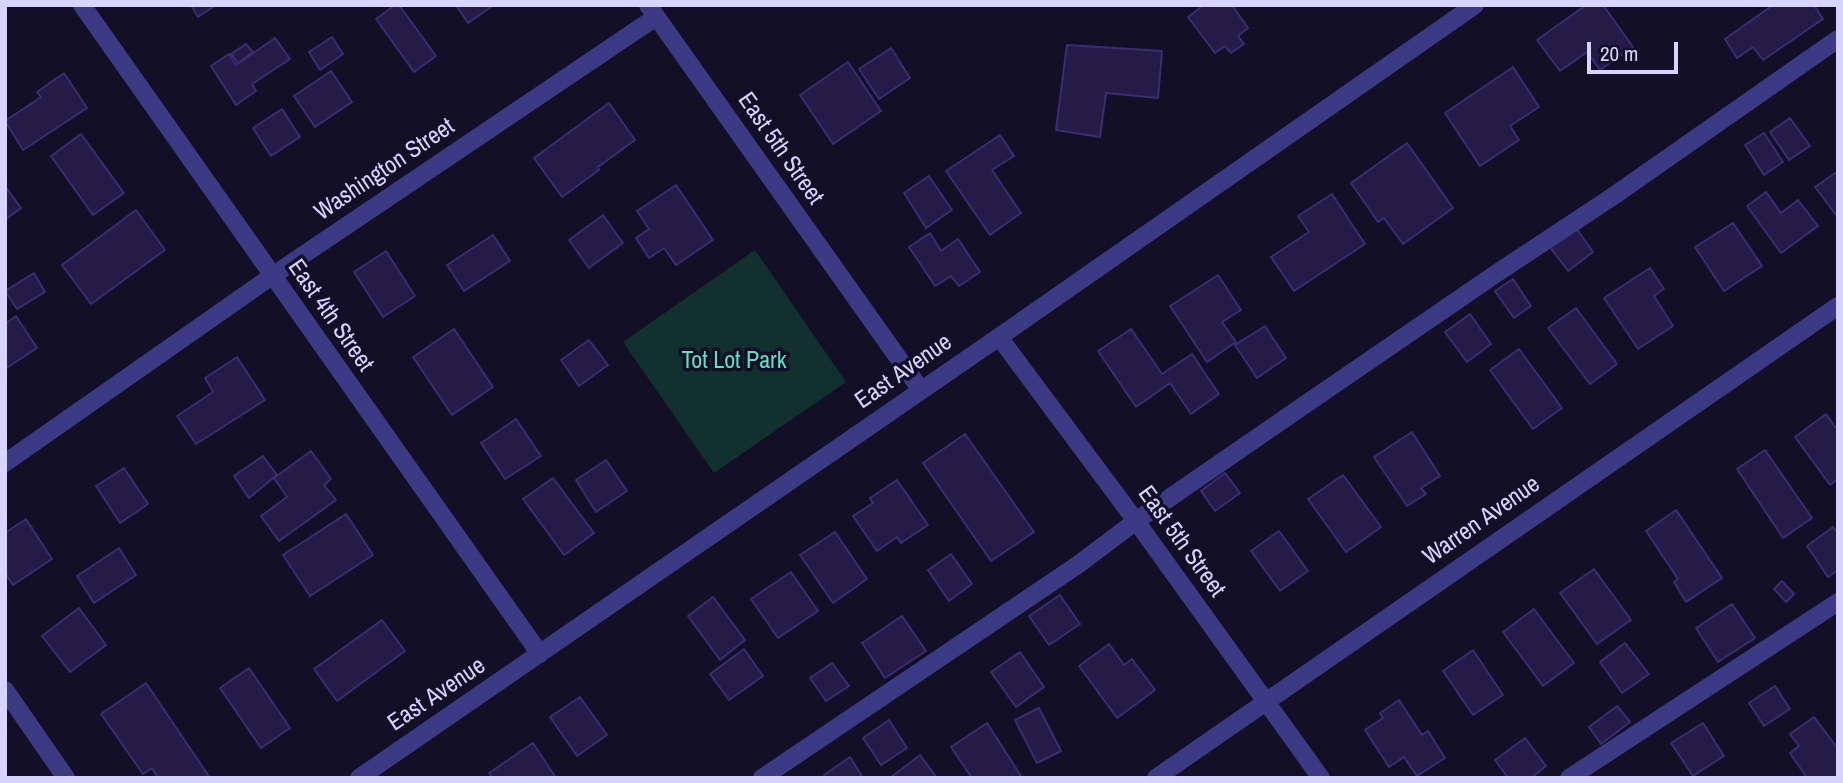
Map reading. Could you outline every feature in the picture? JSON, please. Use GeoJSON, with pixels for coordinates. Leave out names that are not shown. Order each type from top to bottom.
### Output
{"type":"FeatureCollection","features":[{"type":"Feature","properties":{"kind":"street","name":"East 4th Street"},"geometry":{"type":"LineString","coordinates":[[82,5],[540,654]]}},
{"type":"Feature","properties":{"kind":"street","name":"East Avenue"},"geometry":{"type":"LineString","coordinates":[[359,778],[1475,5]]}},
{"type":"Feature","properties":{"kind":"street","name":"Washington Street"},"geometry":{"type":"LineString","coordinates":[[5,463],[652,11]]}},
{"type":"Feature","properties":{"kind":"street","name":"East 5th Street"},"geometry":{"type":"LineString","coordinates":[[652,11],[922,390]]}},
{"type":"Feature","properties":{"kind":"street"},"geometry":{"type":"LineString","coordinates":[[762,778],[1079,564],[1136,521],[1612,197],[1838,39]]}},
{"type":"Feature","properties":{"kind":"street","name":"Warren Avenue"},"geometry":{"type":"LineString","coordinates":[[1156,778],[1838,306]]}},
{"type":"Feature","properties":{"kind":"street","name":"East 5th Street"},"geometry":{"type":"LineString","coordinates":[[999,337],[1136,521],[1321,778]]}},
{"type":"Feature","properties":{"kind":"street"},"geometry":{"type":"LineString","coordinates":[[1569,778],[1838,602]]}},
{"type":"Feature","properties":{"kind":"street"},"geometry":{"type":"LineString","coordinates":[[5,690],[65,778]]}},
{"type":"Feature","properties":{"kind":"green space","name":"Tot Lot Park"},"geometry":{"type":"Polygon","coordinates":[[[755,250],[846,382],[714,473],[623,342],[755,250]]]}},
{"type":"Feature","properties":{"kind":"building"},"geometry":{"type":"Polygon","coordinates":[[[191,5],[216,5],[198,17],[191,5]]]}},
{"type":"Feature","properties":{"kind":"building"},"geometry":{"type":"Polygon","coordinates":[[[399,5],[436,56],[414,72],[376,19],[399,5]]]}},
{"type":"Feature","properties":{"kind":"building"},"geometry":{"type":"Polygon","coordinates":[[[456,5],[494,5],[468,23],[456,5]]]}},
{"type":"Feature","properties":{"kind":"building"},"geometry":{"type":"Polygon","coordinates":[[[1204,5],[1232,5],[1248,28],[1238,36],[1244,44],[1231,53],[1225,46],[1215,53],[1188,17],[1204,5]]]}},
{"type":"Feature","properties":{"kind":"building"},"geometry":{"type":"Polygon","coordinates":[[[1586,5],[1603,5],[1633,47],[1600,70],[1587,52],[1560,71],[1537,40],[1586,5]]]}},
{"type":"Feature","properties":{"kind":"building"},"geometry":{"type":"Polygon","coordinates":[[[1773,5],[1814,5],[1823,19],[1763,60],[1753,47],[1737,58],[1725,39],[1773,5]]]}},
{"type":"Feature","properties":{"kind":"building"},"geometry":{"type":"Polygon","coordinates":[[[332,37],[343,54],[320,70],[309,52],[332,37]]]}},
{"type":"Feature","properties":{"kind":"building"},"geometry":{"type":"Polygon","coordinates":[[[275,38],[290,59],[252,84],[256,91],[236,105],[211,66],[229,54],[236,65],[275,38]]]}},
{"type":"Feature","properties":{"kind":"building"},"geometry":{"type":"Polygon","coordinates":[[[246,44],[253,52],[238,63],[231,54],[246,44]]]}},
{"type":"Feature","properties":{"kind":"building"},"geometry":{"type":"Polygon","coordinates":[[[1067,45],[1162,51],[1158,98],[1106,93],[1100,137],[1056,130],[1067,45]]]}},
{"type":"Feature","properties":{"kind":"building"},"geometry":{"type":"Polygon","coordinates":[[[891,48],[910,78],[879,99],[859,69],[891,48]]]}},
{"type":"Feature","properties":{"kind":"building"},"geometry":{"type":"Polygon","coordinates":[[[848,62],[881,111],[833,144],[800,95],[848,62]]]}},
{"type":"Feature","properties":{"kind":"building"},"geometry":{"type":"Polygon","coordinates":[[[1513,67],[1539,107],[1510,126],[1519,140],[1480,166],[1445,113],[1513,67]]]}},
{"type":"Feature","properties":{"kind":"building"},"geometry":{"type":"Polygon","coordinates":[[[331,71],[352,102],[315,127],[294,96],[331,71]]]}},
{"type":"Feature","properties":{"kind":"building"},"geometry":{"type":"Polygon","coordinates":[[[64,73],[87,108],[23,150],[5,121],[41,97],[37,92],[64,73]]]}},
{"type":"Feature","properties":{"kind":"building"},"geometry":{"type":"Polygon","coordinates":[[[609,103],[635,140],[562,197],[534,158],[609,103]]]}},
{"type":"Feature","properties":{"kind":"building"},"geometry":{"type":"Polygon","coordinates":[[[282,109],[300,137],[271,156],[253,128],[282,109]]]}},
{"type":"Feature","properties":{"kind":"building"},"geometry":{"type":"Polygon","coordinates":[[[1790,118],[1810,146],[1789,160],[1770,132],[1790,118]]]}},
{"type":"Feature","properties":{"kind":"building"},"geometry":{"type":"Polygon","coordinates":[[[1764,133],[1783,162],[1764,175],[1745,145],[1764,133]]]}},
{"type":"Feature","properties":{"kind":"building"},"geometry":{"type":"Polygon","coordinates":[[[81,134],[124,193],[93,215],[51,156],[81,134]]]}},
{"type":"Feature","properties":{"kind":"building"},"geometry":{"type":"Polygon","coordinates":[[[1000,135],[1014,156],[992,170],[1021,213],[990,235],[946,171],[1000,135]]]}},
{"type":"Feature","properties":{"kind":"building"},"geometry":{"type":"Polygon","coordinates":[[[1407,143],[1453,208],[1403,244],[1384,218],[1378,222],[1351,183],[1407,143]]]}},
{"type":"Feature","properties":{"kind":"building"},"geometry":{"type":"Polygon","coordinates":[[[1838,171],[1838,213],[1836,215],[1815,187],[1838,171]]]}},
{"type":"Feature","properties":{"kind":"building"},"geometry":{"type":"Polygon","coordinates":[[[929,176],[952,210],[926,228],[904,193],[929,176]]]}},
{"type":"Feature","properties":{"kind":"building"},"geometry":{"type":"Polygon","coordinates":[[[676,185],[713,240],[676,265],[664,248],[649,258],[636,238],[649,229],[637,211],[676,185]]]}},
{"type":"Feature","properties":{"kind":"building"},"geometry":{"type":"Polygon","coordinates":[[[5,186],[21,208],[5,220],[5,186]]]}},
{"type":"Feature","properties":{"kind":"building"},"geometry":{"type":"Polygon","coordinates":[[[1766,192],[1781,213],[1798,200],[1818,226],[1781,253],[1747,206],[1766,192]]]}},
{"type":"Feature","properties":{"kind":"building"},"geometry":{"type":"Polygon","coordinates":[[[1332,194],[1365,244],[1294,291],[1271,257],[1309,232],[1298,216],[1332,194]]]}},
{"type":"Feature","properties":{"kind":"building"},"geometry":{"type":"Polygon","coordinates":[[[136,210],[165,250],[91,304],[62,265],[136,210]]]}},
{"type":"Feature","properties":{"kind":"building"},"geometry":{"type":"Polygon","coordinates":[[[603,215],[623,243],[589,268],[569,240],[603,215]]]}},
{"type":"Feature","properties":{"kind":"building"},"geometry":{"type":"Polygon","coordinates":[[[1733,223],[1762,266],[1724,291],[1695,247],[1733,223]]]}},
{"type":"Feature","properties":{"kind":"building"},"geometry":{"type":"Polygon","coordinates":[[[1576,228],[1593,252],[1568,271],[1550,247],[1576,228]]]}},
{"type":"Feature","properties":{"kind":"building"},"geometry":{"type":"Polygon","coordinates":[[[930,233],[941,251],[958,239],[980,272],[959,286],[951,276],[935,286],[909,247],[930,233]]]}},
{"type":"Feature","properties":{"kind":"building"},"geometry":{"type":"Polygon","coordinates":[[[493,235],[510,261],[464,291],[447,265],[493,235]]]}},
{"type":"Feature","properties":{"kind":"building"},"geometry":{"type":"Polygon","coordinates":[[[386,251],[415,296],[383,317],[354,272],[386,251]]]}},
{"type":"Feature","properties":{"kind":"building"},"geometry":{"type":"Polygon","coordinates":[[[1650,268],[1664,289],[1654,296],[1673,326],[1638,349],[1604,298],[1650,268]]]}},
{"type":"Feature","properties":{"kind":"building"},"geometry":{"type":"Polygon","coordinates":[[[34,273],[45,292],[17,309],[5,291],[34,273]]]}},
{"type":"Feature","properties":{"kind":"building"},"geometry":{"type":"Polygon","coordinates":[[[1218,275],[1241,310],[1222,322],[1236,342],[1207,362],[1170,306],[1218,275]]]}},
{"type":"Feature","properties":{"kind":"building"},"geometry":{"type":"Polygon","coordinates":[[[1513,279],[1531,306],[1514,318],[1495,291],[1513,279]]]}},
{"type":"Feature","properties":{"kind":"building"},"geometry":{"type":"Polygon","coordinates":[[[1576,308],[1617,364],[1590,384],[1548,328],[1576,308]]]}},
{"type":"Feature","properties":{"kind":"building"},"geometry":{"type":"Polygon","coordinates":[[[1470,314],[1491,344],[1467,362],[1445,332],[1470,314]]]}},
{"type":"Feature","properties":{"kind":"building"},"geometry":{"type":"Polygon","coordinates":[[[16,316],[37,348],[5,369],[5,324],[16,316]]]}},
{"type":"Feature","properties":{"kind":"building"},"geometry":{"type":"Polygon","coordinates":[[[1265,326],[1286,358],[1257,378],[1235,345],[1265,326]]]}},
{"type":"Feature","properties":{"kind":"building"},"geometry":{"type":"Polygon","coordinates":[[[454,329],[493,387],[452,415],[413,357],[454,329]]]}},
{"type":"Feature","properties":{"kind":"building"},"geometry":{"type":"Polygon","coordinates":[[[1131,329],[1162,374],[1192,354],[1219,394],[1191,414],[1170,383],[1136,407],[1098,351],[1131,329]]]}},
{"type":"Feature","properties":{"kind":"building"},"geometry":{"type":"Polygon","coordinates":[[[589,340],[608,365],[579,386],[561,360],[589,340]]]}},
{"type":"Feature","properties":{"kind":"building"},"geometry":{"type":"Polygon","coordinates":[[[1519,349],[1562,408],[1533,429],[1490,370],[1519,349]]]}},
{"type":"Feature","properties":{"kind":"building"},"geometry":{"type":"Polygon","coordinates":[[[237,357],[265,400],[196,444],[177,416],[213,392],[205,378],[237,357]]]}},
{"type":"Feature","properties":{"kind":"building"},"geometry":{"type":"Polygon","coordinates":[[[1826,414],[1838,431],[1838,479],[1830,485],[1795,437],[1826,414]]]}},
{"type":"Feature","properties":{"kind":"building"},"geometry":{"type":"Polygon","coordinates":[[[516,419],[541,456],[505,479],[481,443],[516,419]]]}},
{"type":"Feature","properties":{"kind":"building"},"geometry":{"type":"Polygon","coordinates":[[[1412,432],[1440,476],[1421,488],[1426,494],[1407,506],[1374,457],[1412,432]]]}},
{"type":"Feature","properties":{"kind":"building"},"geometry":{"type":"Polygon","coordinates":[[[965,434],[1034,532],[991,561],[923,463],[965,434]]]}},
{"type":"Feature","properties":{"kind":"building"},"geometry":{"type":"Polygon","coordinates":[[[1765,450],[1812,518],[1783,538],[1737,469],[1765,450]]]}},
{"type":"Feature","properties":{"kind":"building"},"geometry":{"type":"Polygon","coordinates":[[[311,451],[331,479],[324,485],[336,500],[279,541],[261,516],[287,497],[274,478],[311,451]]]}},
{"type":"Feature","properties":{"kind":"building"},"geometry":{"type":"Polygon","coordinates":[[[263,456],[277,475],[249,498],[234,476],[263,456]]]}},
{"type":"Feature","properties":{"kind":"building"},"geometry":{"type":"Polygon","coordinates":[[[606,460],[627,491],[596,512],[576,480],[606,460]]]}},
{"type":"Feature","properties":{"kind":"building"},"geometry":{"type":"Polygon","coordinates":[[[124,468],[148,504],[120,523],[96,486],[124,468]]]}},
{"type":"Feature","properties":{"kind":"building"},"geometry":{"type":"Polygon","coordinates":[[[1225,473],[1240,493],[1215,511],[1201,491],[1225,473]]]}},
{"type":"Feature","properties":{"kind":"building"},"geometry":{"type":"Polygon","coordinates":[[[1343,475],[1381,527],[1346,552],[1308,499],[1343,475]]]}},
{"type":"Feature","properties":{"kind":"building"},"geometry":{"type":"Polygon","coordinates":[[[553,478],[594,533],[564,555],[523,499],[553,478]]]}},
{"type":"Feature","properties":{"kind":"building"},"geometry":{"type":"Polygon","coordinates":[[[897,480],[928,525],[901,543],[897,537],[877,551],[853,516],[873,503],[870,498],[897,480]]]}},
{"type":"Feature","properties":{"kind":"building"},"geometry":{"type":"Polygon","coordinates":[[[1676,510],[1722,578],[1686,602],[1674,582],[1678,579],[1646,531],[1676,510]]]}},
{"type":"Feature","properties":{"kind":"building"},"geometry":{"type":"Polygon","coordinates":[[[346,514],[373,555],[310,596],[283,555],[346,514]]]}},
{"type":"Feature","properties":{"kind":"building"},"geometry":{"type":"Polygon","coordinates":[[[26,519],[52,559],[13,585],[5,573],[5,533],[26,519]]]}},
{"type":"Feature","properties":{"kind":"building"},"geometry":{"type":"Polygon","coordinates":[[[1833,527],[1838,533],[1838,570],[1828,577],[1807,546],[1833,527]]]}},
{"type":"Feature","properties":{"kind":"building"},"geometry":{"type":"Polygon","coordinates":[[[1279,531],[1308,571],[1280,591],[1251,551],[1279,531]]]}},
{"type":"Feature","properties":{"kind":"building"},"geometry":{"type":"Polygon","coordinates":[[[835,532],[867,579],[833,603],[800,555],[835,532]]]}},
{"type":"Feature","properties":{"kind":"building"},"geometry":{"type":"Polygon","coordinates":[[[119,548],[136,575],[94,603],[77,576],[119,548]]]}},
{"type":"Feature","properties":{"kind":"building"},"geometry":{"type":"Polygon","coordinates":[[[951,554],[972,584],[949,601],[928,570],[951,554]]]}},
{"type":"Feature","properties":{"kind":"building"},"geometry":{"type":"Polygon","coordinates":[[[1594,569],[1631,620],[1597,644],[1560,593],[1594,569]]]}},
{"type":"Feature","properties":{"kind":"building"},"geometry":{"type":"Polygon","coordinates":[[[791,572],[818,611],[778,638],[751,599],[791,572]]]}},
{"type":"Feature","properties":{"kind":"building"},"geometry":{"type":"Polygon","coordinates":[[[1782,581],[1794,594],[1786,602],[1774,589],[1782,581]]]}},
{"type":"Feature","properties":{"kind":"building"},"geometry":{"type":"Polygon","coordinates":[[[1060,595],[1080,624],[1049,645],[1029,616],[1060,595]]]}},
{"type":"Feature","properties":{"kind":"building"},"geometry":{"type":"Polygon","coordinates":[[[713,597],[745,640],[720,660],[688,616],[713,597]]]}},
{"type":"Feature","properties":{"kind":"building"},"geometry":{"type":"Polygon","coordinates":[[[1732,604],[1755,638],[1718,662],[1696,628],[1732,604]]]}},
{"type":"Feature","properties":{"kind":"building"},"geometry":{"type":"Polygon","coordinates":[[[79,608],[106,645],[70,672],[42,636],[79,608]]]}},
{"type":"Feature","properties":{"kind":"building"},"geometry":{"type":"Polygon","coordinates":[[[1534,609],[1574,663],[1543,686],[1503,632],[1534,609]]]}},
{"type":"Feature","properties":{"kind":"building"},"geometry":{"type":"Polygon","coordinates":[[[902,616],[926,651],[885,678],[862,643],[902,616]]]}},
{"type":"Feature","properties":{"kind":"building"},"geometry":{"type":"Polygon","coordinates":[[[382,620],[405,651],[337,701],[314,669],[382,620]]]}},
{"type":"Feature","properties":{"kind":"building"},"geometry":{"type":"Polygon","coordinates":[[[1625,643],[1649,674],[1622,693],[1600,662],[1625,643]]]}},
{"type":"Feature","properties":{"kind":"building"},"geometry":{"type":"Polygon","coordinates":[[[1109,644],[1124,665],[1132,659],[1155,690],[1117,718],[1079,666],[1109,644]]]}},
{"type":"Feature","properties":{"kind":"building"},"geometry":{"type":"Polygon","coordinates":[[[744,649],[763,676],[729,700],[710,674],[744,649]]]}},
{"type":"Feature","properties":{"kind":"building"},"geometry":{"type":"Polygon","coordinates":[[[1473,650],[1503,695],[1473,715],[1443,671],[1473,650]]]}},
{"type":"Feature","properties":{"kind":"building"},"geometry":{"type":"Polygon","coordinates":[[[1020,652],[1044,687],[1016,707],[991,672],[1020,652]]]}},
{"type":"Feature","properties":{"kind":"building"},"geometry":{"type":"Polygon","coordinates":[[[832,663],[849,686],[826,701],[810,678],[832,663]]]}},
{"type":"Feature","properties":{"kind":"building"},"geometry":{"type":"Polygon","coordinates":[[[249,668],[290,728],[261,748],[220,688],[249,668]]]}},
{"type":"Feature","properties":{"kind":"building"},"geometry":{"type":"Polygon","coordinates":[[[146,683],[210,778],[158,778],[152,768],[143,774],[101,714],[146,683]]]}},
{"type":"Feature","properties":{"kind":"building"},"geometry":{"type":"Polygon","coordinates":[[[1775,686],[1790,709],[1764,726],[1749,703],[1775,686]]]}},
{"type":"Feature","properties":{"kind":"building"},"geometry":{"type":"Polygon","coordinates":[[[580,697],[607,735],[577,756],[550,717],[580,697]]]}},
{"type":"Feature","properties":{"kind":"building"},"geometry":{"type":"Polygon","coordinates":[[[1399,700],[1422,735],[1428,731],[1445,758],[1417,776],[1404,757],[1389,767],[1365,730],[1383,718],[1380,713],[1399,700]]]}},
{"type":"Feature","properties":{"kind":"building"},"geometry":{"type":"Polygon","coordinates":[[[1617,706],[1630,722],[1601,744],[1589,727],[1617,706]]]}},
{"type":"Feature","properties":{"kind":"building"},"geometry":{"type":"Polygon","coordinates":[[[1039,708],[1061,751],[1037,763],[1015,720],[1039,708]]]}},
{"type":"Feature","properties":{"kind":"building"},"geometry":{"type":"Polygon","coordinates":[[[1814,717],[1838,749],[1838,778],[1807,778],[1790,753],[1799,746],[1790,734],[1814,717]]]}},
{"type":"Feature","properties":{"kind":"building"},"geometry":{"type":"Polygon","coordinates":[[[889,720],[907,748],[881,765],[863,738],[889,720]]]}},
{"type":"Feature","properties":{"kind":"building"},"geometry":{"type":"Polygon","coordinates":[[[987,723],[1021,776],[1019,778],[972,778],[951,747],[987,723]]]}},
{"type":"Feature","properties":{"kind":"building"},"geometry":{"type":"Polygon","coordinates":[[[1703,723],[1724,756],[1693,776],[1671,743],[1703,723]]]}},
{"type":"Feature","properties":{"kind":"building"},"geometry":{"type":"Polygon","coordinates":[[[1525,738],[1546,766],[1531,778],[1508,778],[1495,760],[1525,738]]]}},
{"type":"Feature","properties":{"kind":"building"},"geometry":{"type":"Polygon","coordinates":[[[533,743],[556,778],[493,778],[489,773],[533,743]]]}},
{"type":"Feature","properties":{"kind":"building"},"geometry":{"type":"Polygon","coordinates":[[[920,755],[937,778],[890,778],[920,755]]]}},
{"type":"Feature","properties":{"kind":"building"},"geometry":{"type":"Polygon","coordinates":[[[850,757],[863,778],[825,778],[824,775],[850,757]]]}}]}
